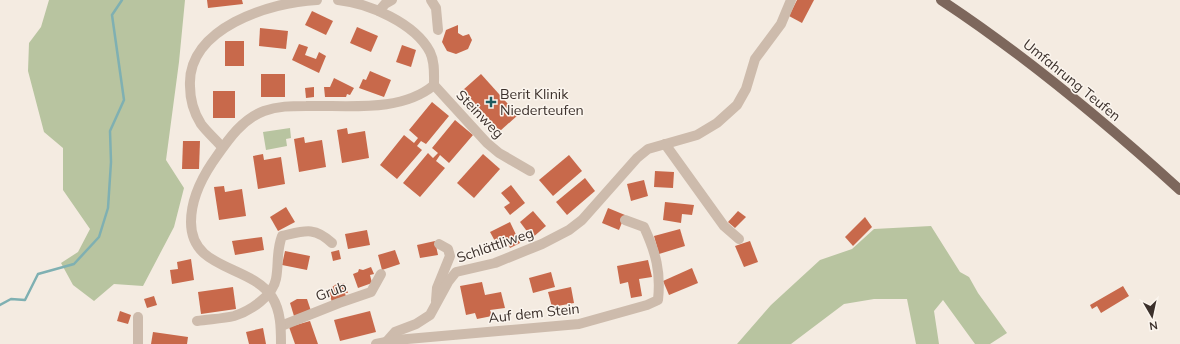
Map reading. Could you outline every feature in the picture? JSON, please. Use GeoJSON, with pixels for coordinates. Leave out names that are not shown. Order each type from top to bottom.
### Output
{"type":"FeatureCollection","features":[{"type":"Feature","properties":{"kind":"main road","name":"Umfahrung Teufen"},"geometry":{"type":"LineString","coordinates":[[941,0],[1042,73],[1142,156],[1180,190]]}},
{"type":"Feature","properties":{"kind":"street"},"geometry":{"type":"LineString","coordinates":[[222,147],[202,125],[195,112],[190,96],[191,70],[198,52],[216,33],[256,13],[283,6],[317,0]]}},
{"type":"Feature","properties":{"kind":"street"},"geometry":{"type":"LineString","coordinates":[[281,344],[281,326],[278,310],[270,294],[258,281],[215,262],[202,253],[195,242],[191,226],[191,209],[200,182],[222,147],[249,118],[279,106],[381,104],[400,102],[415,98],[434,85],[433,64],[430,53],[424,42],[409,29],[379,11],[353,2],[338,0]]}},
{"type":"Feature","properties":{"kind":"street"},"geometry":{"type":"LineString","coordinates":[[379,11],[385,4],[392,0]]}},
{"type":"Feature","properties":{"kind":"street"},"geometry":{"type":"LineString","coordinates":[[431,0],[436,8],[438,30]]}},
{"type":"Feature","properties":{"kind":"street","name":"Schlättliweg"},"geometry":{"type":"LineString","coordinates":[[382,343],[395,332],[416,324],[430,315],[436,307],[448,282],[456,272],[495,263],[542,244],[568,230],[582,220],[637,158],[648,149],[697,135],[717,123],[737,105],[746,89],[755,59],[781,24],[791,0]]}},
{"type":"Feature","properties":{"kind":"street","name":"Steinweg"},"geometry":{"type":"LineString","coordinates":[[434,85],[499,153],[530,171]]}},
{"type":"Feature","properties":{"kind":"street"},"geometry":{"type":"LineString","coordinates":[[665,144],[724,226],[739,239]]}},
{"type":"Feature","properties":{"kind":"street","name":"Auf dem Stein"},"geometry":{"type":"LineString","coordinates":[[382,343],[580,324],[647,305],[658,300],[660,283],[655,252],[644,228],[625,220]]}},
{"type":"Feature","properties":{"kind":"street"},"geometry":{"type":"LineString","coordinates":[[197,321],[235,315],[267,298],[274,288],[276,278],[277,249],[282,236],[308,230],[323,234],[332,242]]}},
{"type":"Feature","properties":{"kind":"street"},"geometry":{"type":"LineString","coordinates":[[436,307],[437,288],[450,256],[448,248],[439,244]]}},
{"type":"Feature","properties":{"kind":"street","name":"Grub"},"geometry":{"type":"LineString","coordinates":[[281,326],[371,292],[381,274]]}},
{"type":"Feature","properties":{"kind":"street"},"geometry":{"type":"LineString","coordinates":[[138,317],[138,344]]}},
{"type":"Feature","properties":{"kind":"green space"},"geometry":{"type":"Polygon","coordinates":[[[49,0],[185,0],[179,62],[166,160],[184,188],[174,227],[143,286],[114,284],[94,301],[73,285],[61,263],[78,252],[90,229],[63,190],[63,148],[44,132],[28,71],[29,43],[41,27],[49,0]]]}},
{"type":"Feature","properties":{"kind":"green space"},"geometry":{"type":"Polygon","coordinates":[[[290,128],[291,138],[286,139],[287,146],[266,150],[263,132],[290,128]]]}},
{"type":"Feature","properties":{"kind":"green space"},"geometry":{"type":"Polygon","coordinates":[[[931,226],[960,272],[969,277],[978,293],[1007,333],[990,344],[975,344],[943,300],[934,311],[939,344],[916,344],[907,299],[874,299],[844,304],[791,344],[737,344],[771,305],[820,260],[852,249],[874,229],[931,226]]]}},
{"type":"Feature","properties":{"kind":"building"},"geometry":{"type":"Polygon","coordinates":[[[207,0],[242,0],[243,4],[208,8],[207,0]]]}},
{"type":"Feature","properties":{"kind":"building"},"geometry":{"type":"Polygon","coordinates":[[[797,0],[814,0],[802,23],[789,16],[797,0]]]}},
{"type":"Feature","properties":{"kind":"building"},"geometry":{"type":"Polygon","coordinates":[[[312,11],[333,21],[326,35],[305,25],[312,11]]]}},
{"type":"Feature","properties":{"kind":"building"},"geometry":{"type":"Polygon","coordinates":[[[458,25],[458,33],[463,36],[469,34],[472,40],[468,49],[456,54],[447,51],[442,42],[446,30],[458,25]]]}},
{"type":"Feature","properties":{"kind":"building"},"geometry":{"type":"Polygon","coordinates":[[[357,27],[378,36],[371,52],[350,43],[357,27]]]}},
{"type":"Feature","properties":{"kind":"building"},"geometry":{"type":"Polygon","coordinates":[[[260,28],[288,31],[286,49],[259,46],[260,28]]]}},
{"type":"Feature","properties":{"kind":"building"},"geometry":{"type":"Polygon","coordinates":[[[225,41],[244,41],[244,66],[225,66],[225,41]]]}},
{"type":"Feature","properties":{"kind":"building"},"geometry":{"type":"Polygon","coordinates":[[[299,44],[308,47],[305,55],[316,59],[319,52],[326,56],[319,73],[292,60],[299,44]]]}},
{"type":"Feature","properties":{"kind":"building"},"geometry":{"type":"Polygon","coordinates":[[[402,45],[416,50],[411,67],[396,62],[402,45]]]}},
{"type":"Feature","properties":{"kind":"building"},"geometry":{"type":"Polygon","coordinates":[[[370,71],[391,80],[384,97],[359,88],[363,79],[366,80],[370,71]]]}},
{"type":"Feature","properties":{"kind":"building"},"geometry":{"type":"Polygon","coordinates":[[[261,74],[285,74],[285,97],[261,97],[261,74]]]}},
{"type":"Feature","properties":{"kind":"building","name":"Berit Klinik Niederteufen"},"geometry":{"type":"Polygon","coordinates":[[[481,74],[518,115],[500,131],[463,90],[481,74]]]}},
{"type":"Feature","properties":{"kind":"building"},"geometry":{"type":"Polygon","coordinates":[[[334,78],[354,88],[350,95],[347,94],[346,97],[325,97],[324,87],[330,87],[334,78]]]}},
{"type":"Feature","properties":{"kind":"building"},"geometry":{"type":"Polygon","coordinates":[[[314,87],[314,97],[306,98],[305,88],[314,87]]]}},
{"type":"Feature","properties":{"kind":"building"},"geometry":{"type":"Polygon","coordinates":[[[213,91],[235,91],[235,118],[213,118],[213,91]]]}},
{"type":"Feature","properties":{"kind":"building"},"geometry":{"type":"Polygon","coordinates":[[[432,102],[449,116],[426,144],[421,141],[417,146],[422,150],[397,179],[380,165],[404,135],[414,143],[418,138],[409,130],[432,102]]]}},
{"type":"Feature","properties":{"kind":"building"},"geometry":{"type":"Polygon","coordinates":[[[455,120],[473,135],[449,163],[440,155],[436,161],[445,168],[420,197],[403,183],[428,153],[433,158],[438,153],[432,148],[455,120]]]}},
{"type":"Feature","properties":{"kind":"building"},"geometry":{"type":"Polygon","coordinates":[[[347,128],[348,134],[365,131],[369,158],[342,163],[337,130],[347,128]]]}},
{"type":"Feature","properties":{"kind":"building"},"geometry":{"type":"Polygon","coordinates":[[[304,137],[305,143],[322,140],[326,167],[299,172],[294,139],[304,137]]]}},
{"type":"Feature","properties":{"kind":"building"},"geometry":{"type":"Polygon","coordinates":[[[183,141],[200,141],[199,169],[182,169],[183,141]]]}},
{"type":"Feature","properties":{"kind":"building"},"geometry":{"type":"Polygon","coordinates":[[[263,154],[264,160],[281,157],[285,184],[258,189],[253,156],[263,154]]]}},
{"type":"Feature","properties":{"kind":"building"},"geometry":{"type":"Polygon","coordinates":[[[483,154],[500,169],[474,198],[457,183],[483,154]]]}},
{"type":"Feature","properties":{"kind":"building"},"geometry":{"type":"Polygon","coordinates":[[[569,155],[582,171],[553,196],[539,180],[569,155]]]}},
{"type":"Feature","properties":{"kind":"building"},"geometry":{"type":"Polygon","coordinates":[[[655,171],[674,172],[673,188],[654,187],[655,171]]]}},
{"type":"Feature","properties":{"kind":"building"},"geometry":{"type":"Polygon","coordinates":[[[585,178],[595,191],[567,215],[556,202],[585,178]]]}},
{"type":"Feature","properties":{"kind":"building"},"geometry":{"type":"Polygon","coordinates":[[[644,180],[648,196],[631,201],[627,184],[644,180]]]}},
{"type":"Feature","properties":{"kind":"building"},"geometry":{"type":"Polygon","coordinates":[[[511,185],[525,203],[510,215],[504,207],[510,203],[501,193],[511,185]]]}},
{"type":"Feature","properties":{"kind":"building"},"geometry":{"type":"Polygon","coordinates":[[[224,186],[225,192],[242,189],[246,216],[219,220],[214,187],[224,186]]]}},
{"type":"Feature","properties":{"kind":"building"},"geometry":{"type":"Polygon","coordinates":[[[665,202],[694,205],[692,215],[682,214],[681,223],[663,220],[665,202]]]}},
{"type":"Feature","properties":{"kind":"building"},"geometry":{"type":"Polygon","coordinates":[[[286,207],[295,222],[278,231],[270,217],[286,207]]]}},
{"type":"Feature","properties":{"kind":"building"},"geometry":{"type":"Polygon","coordinates":[[[608,208],[625,215],[619,230],[602,223],[608,208]]]}},
{"type":"Feature","properties":{"kind":"building"},"geometry":{"type":"Polygon","coordinates":[[[533,211],[546,226],[532,238],[520,222],[533,211]]]}},
{"type":"Feature","properties":{"kind":"building"},"geometry":{"type":"Polygon","coordinates":[[[738,211],[746,217],[735,228],[728,222],[738,211]]]}},
{"type":"Feature","properties":{"kind":"building"},"geometry":{"type":"Polygon","coordinates":[[[865,217],[872,227],[853,246],[845,237],[865,217]]]}},
{"type":"Feature","properties":{"kind":"building"},"geometry":{"type":"Polygon","coordinates":[[[510,222],[520,243],[510,248],[506,239],[496,243],[490,232],[510,222]]]}},
{"type":"Feature","properties":{"kind":"building"},"geometry":{"type":"Polygon","coordinates":[[[680,229],[685,246],[659,254],[654,236],[680,229]]]}},
{"type":"Feature","properties":{"kind":"building"},"geometry":{"type":"Polygon","coordinates":[[[367,230],[370,245],[348,249],[345,234],[367,230]]]}},
{"type":"Feature","properties":{"kind":"building"},"geometry":{"type":"Polygon","coordinates":[[[262,237],[264,250],[235,255],[232,241],[262,237]]]}},
{"type":"Feature","properties":{"kind":"building"},"geometry":{"type":"Polygon","coordinates":[[[435,241],[438,255],[420,258],[417,245],[435,241]]]}},
{"type":"Feature","properties":{"kind":"building"},"geometry":{"type":"Polygon","coordinates":[[[750,241],[758,262],[744,267],[735,246],[750,241]]]}},
{"type":"Feature","properties":{"kind":"building"},"geometry":{"type":"Polygon","coordinates":[[[339,250],[341,259],[333,261],[331,252],[339,250]]]}},
{"type":"Feature","properties":{"kind":"building"},"geometry":{"type":"Polygon","coordinates":[[[395,250],[400,264],[382,270],[378,255],[395,250]]]}},
{"type":"Feature","properties":{"kind":"building"},"geometry":{"type":"Polygon","coordinates":[[[285,251],[310,256],[307,270],[282,265],[285,251]]]}},
{"type":"Feature","properties":{"kind":"building"},"geometry":{"type":"Polygon","coordinates":[[[191,259],[194,280],[172,284],[170,270],[178,269],[177,262],[191,259]]]}},
{"type":"Feature","properties":{"kind":"building"},"geometry":{"type":"Polygon","coordinates":[[[648,260],[652,277],[639,279],[642,296],[631,298],[628,282],[620,284],[617,266],[648,260]]]}},
{"type":"Feature","properties":{"kind":"building"},"geometry":{"type":"Polygon","coordinates":[[[371,267],[374,274],[370,275],[372,283],[358,288],[353,274],[358,272],[359,269],[363,270],[371,267]]]}},
{"type":"Feature","properties":{"kind":"building"},"geometry":{"type":"Polygon","coordinates":[[[692,268],[698,283],[669,295],[663,281],[692,268]]]}},
{"type":"Feature","properties":{"kind":"building"},"geometry":{"type":"Polygon","coordinates":[[[551,272],[555,287],[533,293],[529,278],[551,272]]]}},
{"type":"Feature","properties":{"kind":"building"},"geometry":{"type":"Polygon","coordinates":[[[482,282],[485,295],[501,292],[505,308],[490,310],[492,316],[477,319],[475,313],[466,315],[460,286],[482,282]]]}},
{"type":"Feature","properties":{"kind":"building"},"geometry":{"type":"Polygon","coordinates":[[[338,283],[344,283],[348,293],[345,293],[346,297],[332,302],[328,290],[338,283]]]}},
{"type":"Feature","properties":{"kind":"building"},"geometry":{"type":"Polygon","coordinates":[[[1123,286],[1129,296],[1101,313],[1097,306],[1092,309],[1090,305],[1123,286]]]}},
{"type":"Feature","properties":{"kind":"building"},"geometry":{"type":"Polygon","coordinates":[[[233,287],[236,309],[201,314],[198,292],[233,287]]]}},
{"type":"Feature","properties":{"kind":"building"},"geometry":{"type":"Polygon","coordinates":[[[571,287],[574,303],[552,307],[548,292],[571,287]]]}},
{"type":"Feature","properties":{"kind":"building"},"geometry":{"type":"Polygon","coordinates":[[[154,296],[157,305],[147,308],[144,299],[154,296]]]}},
{"type":"Feature","properties":{"kind":"building"},"geometry":{"type":"Polygon","coordinates":[[[297,299],[307,299],[311,311],[294,316],[290,303],[297,299]]]}},
{"type":"Feature","properties":{"kind":"building"},"geometry":{"type":"Polygon","coordinates":[[[120,311],[131,315],[128,324],[117,321],[120,311]]]}},
{"type":"Feature","properties":{"kind":"building"},"geometry":{"type":"Polygon","coordinates":[[[370,311],[376,332],[340,341],[334,320],[370,311]]]}},
{"type":"Feature","properties":{"kind":"building"},"geometry":{"type":"Polygon","coordinates":[[[310,321],[318,344],[295,344],[289,327],[310,321]]]}},
{"type":"Feature","properties":{"kind":"building"},"geometry":{"type":"Polygon","coordinates":[[[263,328],[266,344],[249,344],[246,332],[263,328]]]}},
{"type":"Feature","properties":{"kind":"building"},"geometry":{"type":"Polygon","coordinates":[[[153,332],[188,337],[187,344],[151,344],[153,332]]]}},
{"type":"Feature","properties":{"kind":"waterway"},"geometry":{"type":"LineString","coordinates":[[0,305],[11,299],[25,300],[38,274],[74,264],[99,237],[108,208],[111,162],[110,131],[124,100],[112,15],[122,0]]}},
{"type":"Feature","properties":{"kind":"place","name":"Berit Klinik Niederteufen"},"geometry":{"type":"Point","coordinates":[491,102]}}]}
